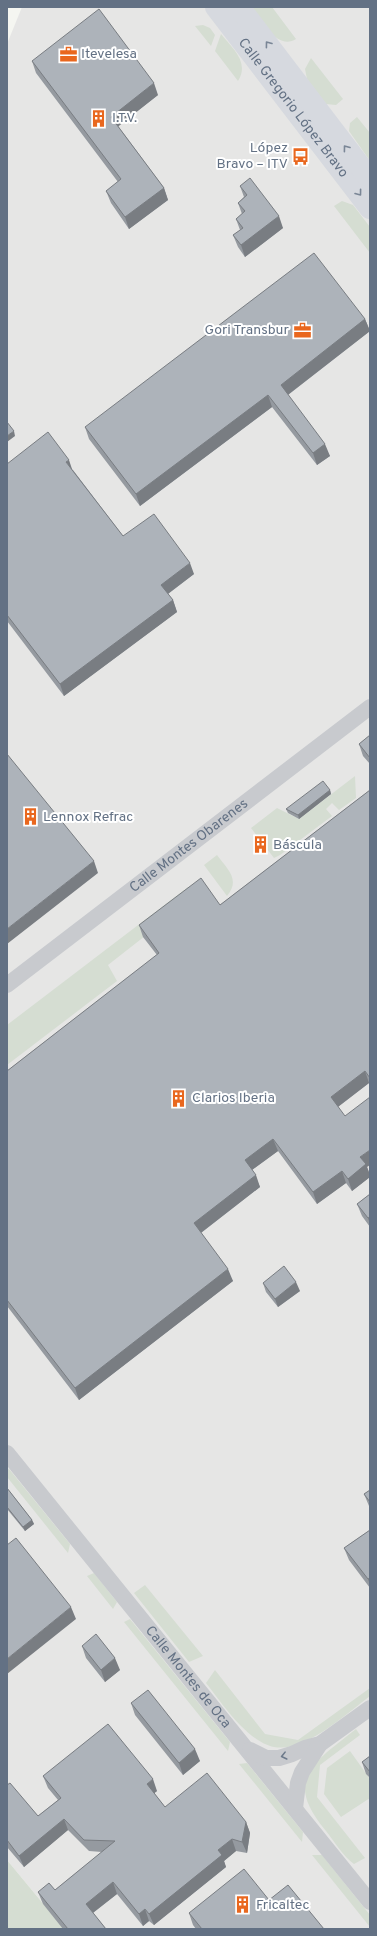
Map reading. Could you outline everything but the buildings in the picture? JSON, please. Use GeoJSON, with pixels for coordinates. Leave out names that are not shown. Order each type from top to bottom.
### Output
{"type":"FeatureCollection","features":[{"type":"Feature","properties":{"kind":"main road","name":"Calle Gregorio López Bravo"},"geometry":{"type":"LineString","coordinates":[[216,7],[370,208]]}},
{"type":"Feature","properties":{"kind":"main road","name":"Calle Gregorio López Bravo"},"geometry":{"type":"LineString","coordinates":[[239,7],[370,179]]}},
{"type":"Feature","properties":{"kind":"street","name":"Calle Montes Obarenes"},"geometry":{"type":"LineString","coordinates":[[7,985],[370,707]]}},
{"type":"Feature","properties":{"kind":"street","name":"Calle Montes de Oca"},"geometry":{"type":"LineString","coordinates":[[7,1453],[249,1750],[370,1902]]}},
{"type":"Feature","properties":{"kind":"street"},"geometry":{"type":"LineString","coordinates":[[249,1750],[266,1758],[280,1758],[320,1744],[370,1708]]}},
{"type":"Feature","properties":{"kind":"street"},"geometry":{"type":"LineString","coordinates":[[295,1808],[298,1783],[302,1772],[320,1744]]}},
{"type":"Feature","properties":{"kind":"shaded area"},"geometry":{"type":"Polygon","coordinates":[[[22,7],[370,7],[370,1929],[64,1929],[7,1860],[7,44],[22,7]]]}},
{"type":"Feature","properties":{"kind":"shaded area"},"geometry":{"type":"Polygon","coordinates":[[[252,7],[272,7],[296,39],[289,42],[276,38],[265,26],[252,7]]]}},
{"type":"Feature","properties":{"kind":"shaded area"},"geometry":{"type":"Polygon","coordinates":[[[203,25],[210,28],[215,35],[211,46],[195,26],[203,25]]]}},
{"type":"Feature","properties":{"kind":"shaded area"},"geometry":{"type":"Polygon","coordinates":[[[221,34],[241,61],[242,68],[238,81],[215,51],[221,34]]]}},
{"type":"Feature","properties":{"kind":"shaded area"},"geometry":{"type":"Polygon","coordinates":[[[311,58],[343,99],[336,105],[326,104],[307,79],[305,69],[311,58]]]}},
{"type":"Feature","properties":{"kind":"shaded area"},"geometry":{"type":"Polygon","coordinates":[[[357,117],[370,133],[370,161],[349,131],[350,123],[357,117]]]}},
{"type":"Feature","properties":{"kind":"shaded area"},"geometry":{"type":"Polygon","coordinates":[[[342,201],[353,205],[370,227],[370,253],[334,206],[342,201]]]}},
{"type":"Feature","properties":{"kind":"shaded area"},"geometry":{"type":"Polygon","coordinates":[[[355,776],[356,798],[339,810],[332,803],[326,809],[332,816],[274,858],[251,828],[277,808],[299,819],[355,776]]]}},
{"type":"Feature","properties":{"kind":"shaded area"},"geometry":{"type":"Polygon","coordinates":[[[217,855],[233,879],[231,890],[227,896],[204,865],[217,855]]]}},
{"type":"Feature","properties":{"kind":"shaded area"},"geometry":{"type":"Polygon","coordinates":[[[188,887],[205,889],[108,965],[117,981],[7,1065],[7,1025],[188,887]]]}},
{"type":"Feature","properties":{"kind":"shaded area"},"geometry":{"type":"Polygon","coordinates":[[[9,1469],[70,1544],[68,1553],[7,1477],[7,1470],[9,1469]]]}},
{"type":"Feature","properties":{"kind":"shaded area"},"geometry":{"type":"Polygon","coordinates":[[[94,1573],[117,1602],[113,1609],[87,1576],[94,1573]]]}},
{"type":"Feature","properties":{"kind":"shaded area"},"geometry":{"type":"Polygon","coordinates":[[[145,1585],[203,1656],[189,1662],[134,1593],[145,1585]]]}},
{"type":"Feature","properties":{"kind":"shaded area"},"geometry":{"type":"Polygon","coordinates":[[[130,1619],[230,1742],[228,1751],[124,1622],[130,1619]]]}},
{"type":"Feature","properties":{"kind":"shaded area"},"geometry":{"type":"Polygon","coordinates":[[[215,1670],[265,1734],[298,1740],[370,1688],[370,1696],[338,1721],[312,1738],[299,1744],[286,1747],[274,1747],[256,1739],[236,1721],[218,1699],[206,1683],[215,1670]]]}},
{"type":"Feature","properties":{"kind":"shaded area"},"geometry":{"type":"Polygon","coordinates":[[[356,1729],[360,1735],[320,1765],[317,1797],[365,1858],[354,1864],[342,1853],[313,1813],[306,1797],[305,1784],[309,1773],[316,1762],[356,1729]]]}},
{"type":"Feature","properties":{"kind":"shaded area"},"geometry":{"type":"Polygon","coordinates":[[[350,1751],[370,1779],[370,1798],[341,1817],[324,1794],[327,1768],[350,1751]]]}},
{"type":"Feature","properties":{"kind":"shaded area"},"geometry":{"type":"Polygon","coordinates":[[[247,1763],[303,1832],[302,1842],[239,1764],[247,1763]]]}},
{"type":"Feature","properties":{"kind":"shaded area"},"geometry":{"type":"Polygon","coordinates":[[[312,1855],[322,1855],[370,1915],[370,1927],[312,1855]]]}},
{"type":"Feature","properties":{"kind":"shaded area"},"geometry":{"type":"Polygon","coordinates":[[[7,1860],[64,1929],[7,1929],[7,1860]]]}},
{"type":"Feature","properties":{"kind":"place","name":"Itevelesa"},"geometry":{"type":"Point","coordinates":[68,54]}},
{"type":"Feature","properties":{"kind":"place","name":"I.T.V."},"geometry":{"type":"Point","coordinates":[99,118]}},
{"type":"Feature","properties":{"kind":"place","name":"López Bravo – ITV"},"geometry":{"type":"Point","coordinates":[301,156]}},
{"type":"Feature","properties":{"kind":"place","name":"Gori Transbur"},"geometry":{"type":"Point","coordinates":[302,330]}},
{"type":"Feature","properties":{"kind":"place","name":"Lennox Refrac"},"geometry":{"type":"Point","coordinates":[30,817]}},
{"type":"Feature","properties":{"kind":"place","name":"Báscula"},"geometry":{"type":"Point","coordinates":[260,845]}},
{"type":"Feature","properties":{"kind":"place","name":"Clarios Iberia"},"geometry":{"type":"Point","coordinates":[179,1098]}},
{"type":"Feature","properties":{"kind":"place","name":"Fricaltec"},"geometry":{"type":"Point","coordinates":[243,1905]}}]}
